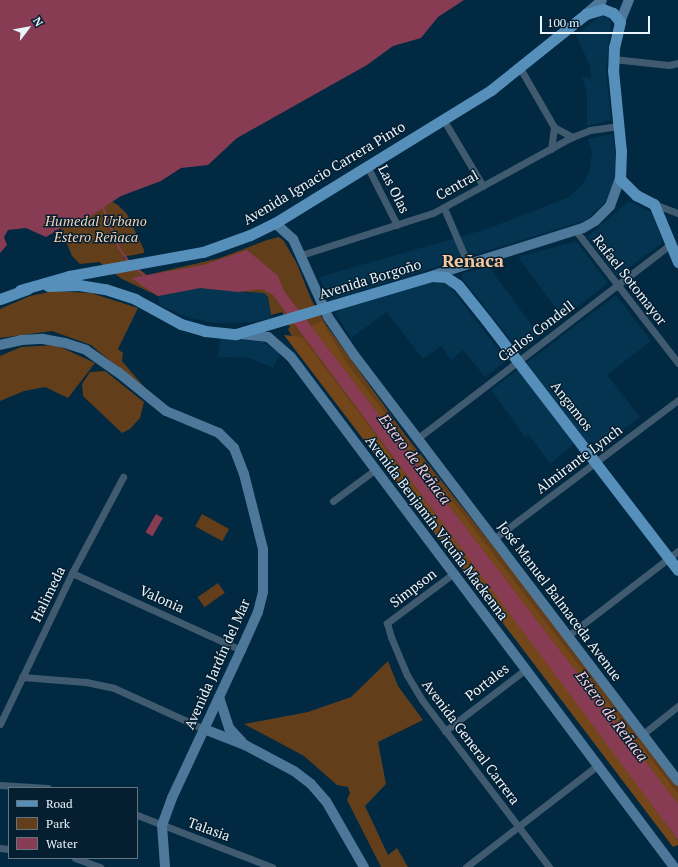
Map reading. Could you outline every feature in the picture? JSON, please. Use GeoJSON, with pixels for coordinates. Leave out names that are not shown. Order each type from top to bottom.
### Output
{"type":"FeatureCollection","features":[{"type":"Feature","properties":{"kind":"main road"},"geometry":{"type":"LineString","coordinates":[[586,14],[602,0]]}},
{"type":"Feature","properties":{"kind":"main road","name":"Avenida Borgoño"},"geometry":{"type":"LineString","coordinates":[[0,299],[20,290],[64,285],[105,288],[135,299],[181,324],[205,331],[236,334],[272,325],[576,231],[595,221],[605,212],[616,193],[620,179],[622,167],[613,60],[620,22],[630,0]]}},
{"type":"Feature","properties":{"kind":"main road"},"geometry":{"type":"LineString","coordinates":[[586,14],[607,10],[613,12],[620,22]]}},
{"type":"Feature","properties":{"kind":"main road","name":"Avenida Ignacio Carrera Pinto"},"geometry":{"type":"LineString","coordinates":[[20,290],[69,276],[151,263],[223,246],[275,222],[443,119],[520,68],[586,14]]}},
{"type":"Feature","properties":{"kind":"main road"},"geometry":{"type":"LineString","coordinates":[[620,179],[636,195],[654,204],[678,262]]}},
{"type":"Feature","properties":{"kind":"main road","name":"José Manuel Balmaceda Avenue"},"geometry":{"type":"LineString","coordinates":[[275,222],[290,234],[301,255],[324,308],[354,355],[569,635],[678,781]]}},
{"type":"Feature","properties":{"kind":"main road"},"geometry":{"type":"LineString","coordinates":[[105,288],[106,277],[115,268]]}},
{"type":"Feature","properties":{"kind":"main road","name":"Angamos"},"geometry":{"type":"LineString","coordinates":[[432,276],[446,277],[458,286],[597,462],[674,555],[678,570]]}},
{"type":"Feature","properties":{"kind":"main road","name":"Avenida Benjamín Vicuña Mackenna"},"geometry":{"type":"LineString","coordinates":[[236,334],[268,337],[285,349],[598,765],[671,866]]}},
{"type":"Feature","properties":{"kind":"main road","name":"Avenida Jardín del Mar"},"geometry":{"type":"LineString","coordinates":[[0,345],[21,340],[43,339],[65,343],[86,350],[118,372],[162,408],[213,429],[229,443],[244,474],[261,540],[265,568],[261,602],[162,825],[165,867]]}},
{"type":"Feature","properties":{"kind":"main road"},"geometry":{"type":"LineString","coordinates":[[219,697],[229,728],[245,745]]}},
{"type":"Feature","properties":{"kind":"main road"},"geometry":{"type":"LineString","coordinates":[[204,729],[245,745],[294,771],[312,784],[326,802],[364,867]]}},
{"type":"Feature","properties":{"kind":"street"},"geometry":{"type":"LineString","coordinates":[[613,60],[669,65],[678,63]]}},
{"type":"Feature","properties":{"kind":"street"},"geometry":{"type":"LineString","coordinates":[[520,68],[554,127],[572,137]]}},
{"type":"Feature","properties":{"kind":"street"},"geometry":{"type":"LineString","coordinates":[[443,119],[483,186]]}},
{"type":"Feature","properties":{"kind":"street","name":"Central"},"geometry":{"type":"LineString","coordinates":[[301,255],[398,225],[444,208],[572,137],[590,130],[619,126]]}},
{"type":"Feature","properties":{"kind":"street"},"geometry":{"type":"LineString","coordinates":[[551,149],[554,127]]}},
{"type":"Feature","properties":{"kind":"street","name":"Las Olas"},"geometry":{"type":"LineString","coordinates":[[367,166],[398,225]]}},
{"type":"Feature","properties":{"kind":"street"},"geometry":{"type":"LineString","coordinates":[[654,204],[678,213]]}},
{"type":"Feature","properties":{"kind":"street"},"geometry":{"type":"LineString","coordinates":[[444,208],[468,264]]}},
{"type":"Feature","properties":{"kind":"street","name":"Rafael Sotomayor"},"geometry":{"type":"LineString","coordinates":[[576,231],[678,363]]}},
{"type":"Feature","properties":{"kind":"street","name":"Carlos Condell"},"geometry":{"type":"LineString","coordinates":[[418,438],[671,244]]}},
{"type":"Feature","properties":{"kind":"street","name":"Almirante Lynch"},"geometry":{"type":"LineString","coordinates":[[495,538],[678,400]]}},
{"type":"Feature","properties":{"kind":"street"},"geometry":{"type":"LineString","coordinates":[[333,501],[376,469]]}},
{"type":"Feature","properties":{"kind":"street","name":"Halimeda"},"geometry":{"type":"LineString","coordinates":[[0,724],[72,573],[123,477]]}},
{"type":"Feature","properties":{"kind":"street"},"geometry":{"type":"LineString","coordinates":[[569,635],[674,555]]}},
{"type":"Feature","properties":{"kind":"street","name":"Valonia"},"geometry":{"type":"LineString","coordinates":[[72,573],[241,650]]}},
{"type":"Feature","properties":{"kind":"street","name":"Simpson"},"geometry":{"type":"LineString","coordinates":[[387,624],[454,573]]}},
{"type":"Feature","properties":{"kind":"street","name":"Avenida General Carrera"},"geometry":{"type":"LineString","coordinates":[[387,624],[407,675],[445,731],[549,867]]}},
{"type":"Feature","properties":{"kind":"street","name":"Portales"},"geometry":{"type":"LineString","coordinates":[[445,731],[526,669]]}},
{"type":"Feature","properties":{"kind":"street"},"geometry":{"type":"LineString","coordinates":[[22,677],[86,682],[114,688],[204,729]]}},
{"type":"Feature","properties":{"kind":"street"},"geometry":{"type":"LineString","coordinates":[[643,734],[678,706]]}},
{"type":"Feature","properties":{"kind":"street"},"geometry":{"type":"LineString","coordinates":[[466,867],[598,765]]}},
{"type":"Feature","properties":{"kind":"street"},"geometry":{"type":"LineString","coordinates":[[0,785],[32,787]]}},
{"type":"Feature","properties":{"kind":"street","name":"Talasia"},"geometry":{"type":"LineString","coordinates":[[138,815],[272,867]]}},
{"type":"Feature","properties":{"kind":"street"},"geometry":{"type":"LineString","coordinates":[[78,859],[100,867]]}},
{"type":"Feature","properties":{"kind":"shaded area"},"geometry":{"type":"Polygon","coordinates":[[[600,16],[607,17],[611,22],[606,72],[611,120],[587,126],[587,93],[582,77],[591,78],[590,66],[576,35],[600,16]]]}},
{"type":"Feature","properties":{"kind":"shaded area"},"geometry":{"type":"Polygon","coordinates":[[[613,134],[617,175],[606,201],[586,220],[330,300],[319,277],[487,229],[569,197],[583,184],[589,172],[592,152],[588,139],[613,134]]]}},
{"type":"Feature","properties":{"kind":"shaded area"},"geometry":{"type":"Polygon","coordinates":[[[629,201],[651,212],[662,239],[661,244],[617,276],[587,237],[629,201]]]}},
{"type":"Feature","properties":{"kind":"shaded area"},"geometry":{"type":"Polygon","coordinates":[[[576,241],[608,283],[563,318],[518,257],[576,241]]]}},
{"type":"Feature","properties":{"kind":"shaded area"},"geometry":{"type":"Polygon","coordinates":[[[489,267],[540,336],[520,352],[462,278],[463,273],[489,267]]]}},
{"type":"Feature","properties":{"kind":"shaded area"},"geometry":{"type":"Polygon","coordinates":[[[435,281],[449,285],[504,357],[505,362],[485,377],[463,350],[451,360],[441,346],[423,359],[387,312],[351,338],[336,314],[341,309],[435,281]]]}},
{"type":"Feature","properties":{"kind":"shaded area"},"geometry":{"type":"Polygon","coordinates":[[[200,288],[264,293],[268,297],[271,318],[253,322],[215,323],[189,318],[160,305],[158,296],[200,288]]]}},
{"type":"Feature","properties":{"kind":"shaded area"},"geometry":{"type":"Polygon","coordinates":[[[616,295],[651,341],[607,375],[640,417],[598,448],[594,448],[583,456],[574,444],[550,464],[529,435],[525,437],[491,390],[616,295]]]}},
{"type":"Feature","properties":{"kind":"shaded area"},"geometry":{"type":"Polygon","coordinates":[[[322,321],[348,365],[678,794],[678,804],[311,326],[322,321]]]}},
{"type":"Feature","properties":{"kind":"shaded area"},"geometry":{"type":"Polygon","coordinates":[[[284,335],[302,337],[588,716],[678,840],[678,845],[673,847],[284,335]]]}},
{"type":"Feature","properties":{"kind":"shaded area"},"geometry":{"type":"Polygon","coordinates":[[[220,337],[263,342],[280,354],[273,368],[249,358],[218,357],[220,337]]]}},
{"type":"Feature","properties":{"kind":"green space","name":"Humedal Urbano Estero Reñaca"},"geometry":{"type":"Polygon","coordinates":[[[104,197],[118,205],[127,214],[144,250],[144,253],[123,257],[147,275],[220,258],[279,237],[284,241],[297,264],[312,301],[327,326],[406,436],[678,779],[678,835],[300,344],[291,335],[288,329],[290,327],[282,312],[271,315],[268,297],[264,293],[200,288],[158,296],[122,279],[99,262],[80,264],[72,256],[57,219],[104,197]]]}},
{"type":"Feature","properties":{"kind":"green space"},"geometry":{"type":"Polygon","coordinates":[[[54,291],[91,293],[138,308],[118,349],[123,353],[122,361],[150,394],[91,345],[52,331],[0,338],[0,309],[30,296],[54,291]]]}},
{"type":"Feature","properties":{"kind":"green space"},"geometry":{"type":"Polygon","coordinates":[[[56,345],[95,363],[68,398],[45,387],[24,391],[0,401],[0,356],[21,347],[56,345]]]}},
{"type":"Feature","properties":{"kind":"green space"},"geometry":{"type":"Polygon","coordinates":[[[105,371],[144,402],[140,418],[130,429],[122,433],[83,396],[82,384],[90,372],[105,371]]]}},
{"type":"Feature","properties":{"kind":"green space"},"geometry":{"type":"Polygon","coordinates":[[[202,514],[229,529],[222,541],[195,526],[202,514]]]}},
{"type":"Feature","properties":{"kind":"green space"},"geometry":{"type":"Polygon","coordinates":[[[218,583],[225,593],[204,607],[198,597],[218,583]]]}},
{"type":"Feature","properties":{"kind":"green space"},"geometry":{"type":"Polygon","coordinates":[[[388,661],[398,686],[423,720],[378,742],[386,784],[365,806],[388,855],[397,848],[408,867],[381,867],[347,800],[350,793],[348,787],[337,785],[304,756],[244,724],[308,712],[351,697],[388,661]]]}},
{"type":"Feature","properties":{"kind":"water"},"geometry":{"type":"Polygon","coordinates":[[[0,0],[464,0],[438,17],[421,38],[393,46],[367,65],[237,138],[208,165],[181,168],[161,181],[121,196],[89,217],[71,222],[46,237],[26,228],[8,230],[4,237],[7,245],[0,253],[0,0]]]}},
{"type":"Feature","properties":{"kind":"water"},"geometry":{"type":"Polygon","coordinates":[[[247,250],[278,276],[284,291],[678,804],[678,840],[273,295],[262,289],[238,292],[200,288],[158,296],[131,278],[203,265],[247,250]]]}},
{"type":"Feature","properties":{"kind":"water"},"geometry":{"type":"Polygon","coordinates":[[[156,514],[163,518],[152,536],[146,532],[156,514]]]}},
{"type":"Feature","properties":{"kind":"waterway","name":"Estero de Reñaca"},"geometry":{"type":"LineString","coordinates":[[103,208],[119,248],[129,262]]}},
{"type":"Feature","properties":{"kind":"waterway","name":"Estero de Reñaca"},"geometry":{"type":"LineString","coordinates":[[137,269],[145,276]]}},
{"type":"Feature","properties":{"kind":"district","name":"Reñaca"},"geometry":{"type":"Point","coordinates":[473,260]}}]}
